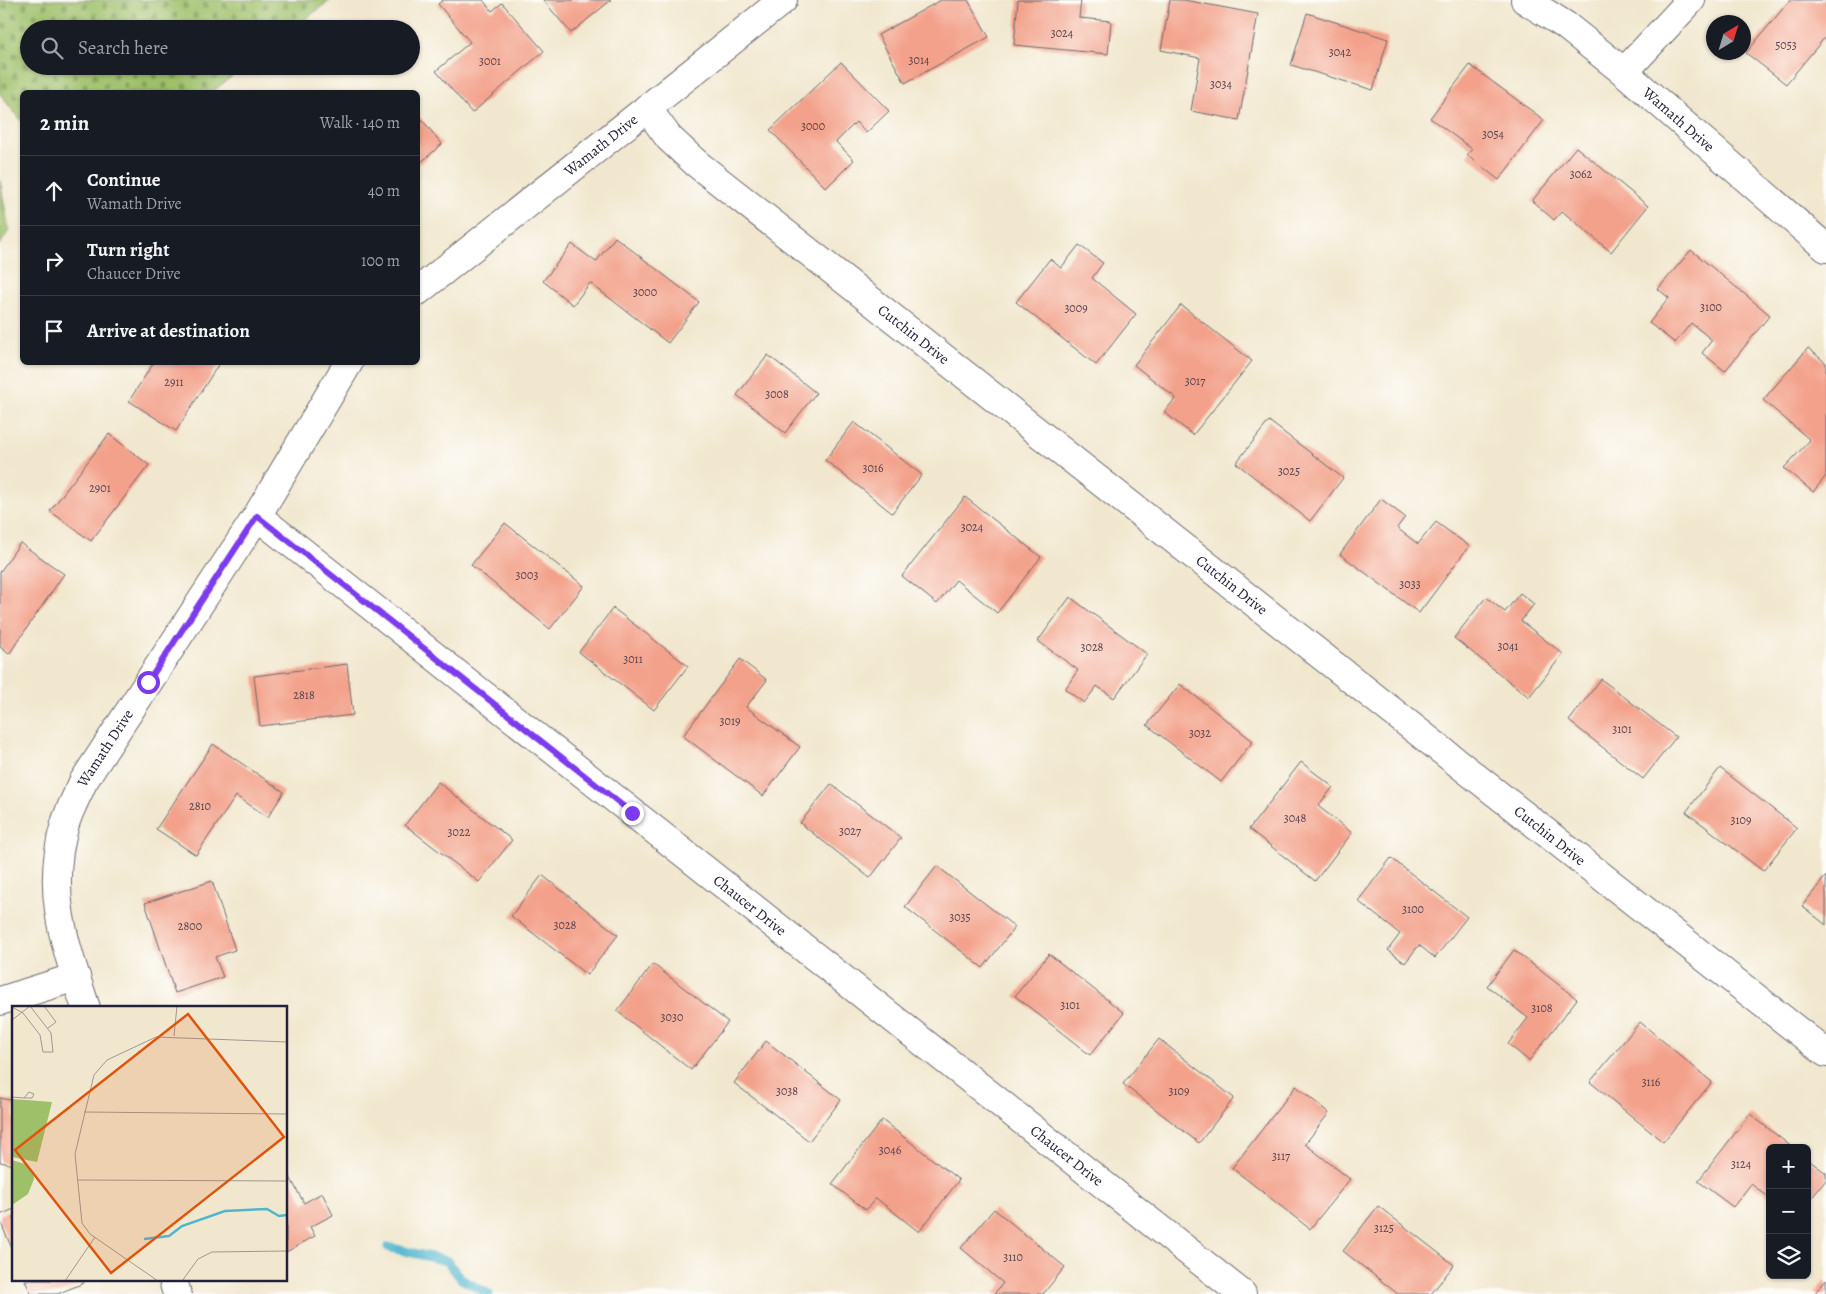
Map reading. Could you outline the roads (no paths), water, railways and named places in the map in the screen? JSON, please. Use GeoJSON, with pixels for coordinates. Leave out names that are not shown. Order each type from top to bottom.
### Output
{"type":"FeatureCollection","features":[{"type":"Feature","properties":{"kind":"street","name":"Wamath Drive"},"geometry":{"type":"LineString","coordinates":[[420,288],[783,0]]}},
{"type":"Feature","properties":{"kind":"street","name":"Wamath Drive"},"geometry":{"type":"LineString","coordinates":[[1524,0],[1565,24],[1624,72],[1826,248]]}},
{"type":"Feature","properties":{"kind":"street"},"geometry":{"type":"LineString","coordinates":[[1624,72],[1691,0]]}},
{"type":"Feature","properties":{"kind":"street","name":"Cutchin Drive"},"geometry":{"type":"LineString","coordinates":[[647,108],[669,138],[696,163],[1826,1053]]}},
{"type":"Feature","properties":{"kind":"street","name":"Wamath Drive"},"geometry":{"type":"LineString","coordinates":[[85,1006],[62,934],[56,891],[56,870],[65,822],[83,782],[257,516],[347,365]]}},
{"type":"Feature","properties":{"kind":"street","name":"Chaucer Drive"},"geometry":{"type":"LineString","coordinates":[[257,516],[1242,1294]]}},
{"type":"Feature","properties":{"kind":"street"},"geometry":{"type":"LineString","coordinates":[[0,1001],[76,977]]}},
{"type":"Feature","properties":{"kind":"street"},"geometry":{"type":"LineString","coordinates":[[173,1282],[177,1294]]}},
{"type":"Feature","properties":{"kind":"waterway"},"geometry":{"type":"LineString","coordinates":[[388,1247],[447,1261],[461,1279],[489,1294]]}}]}
